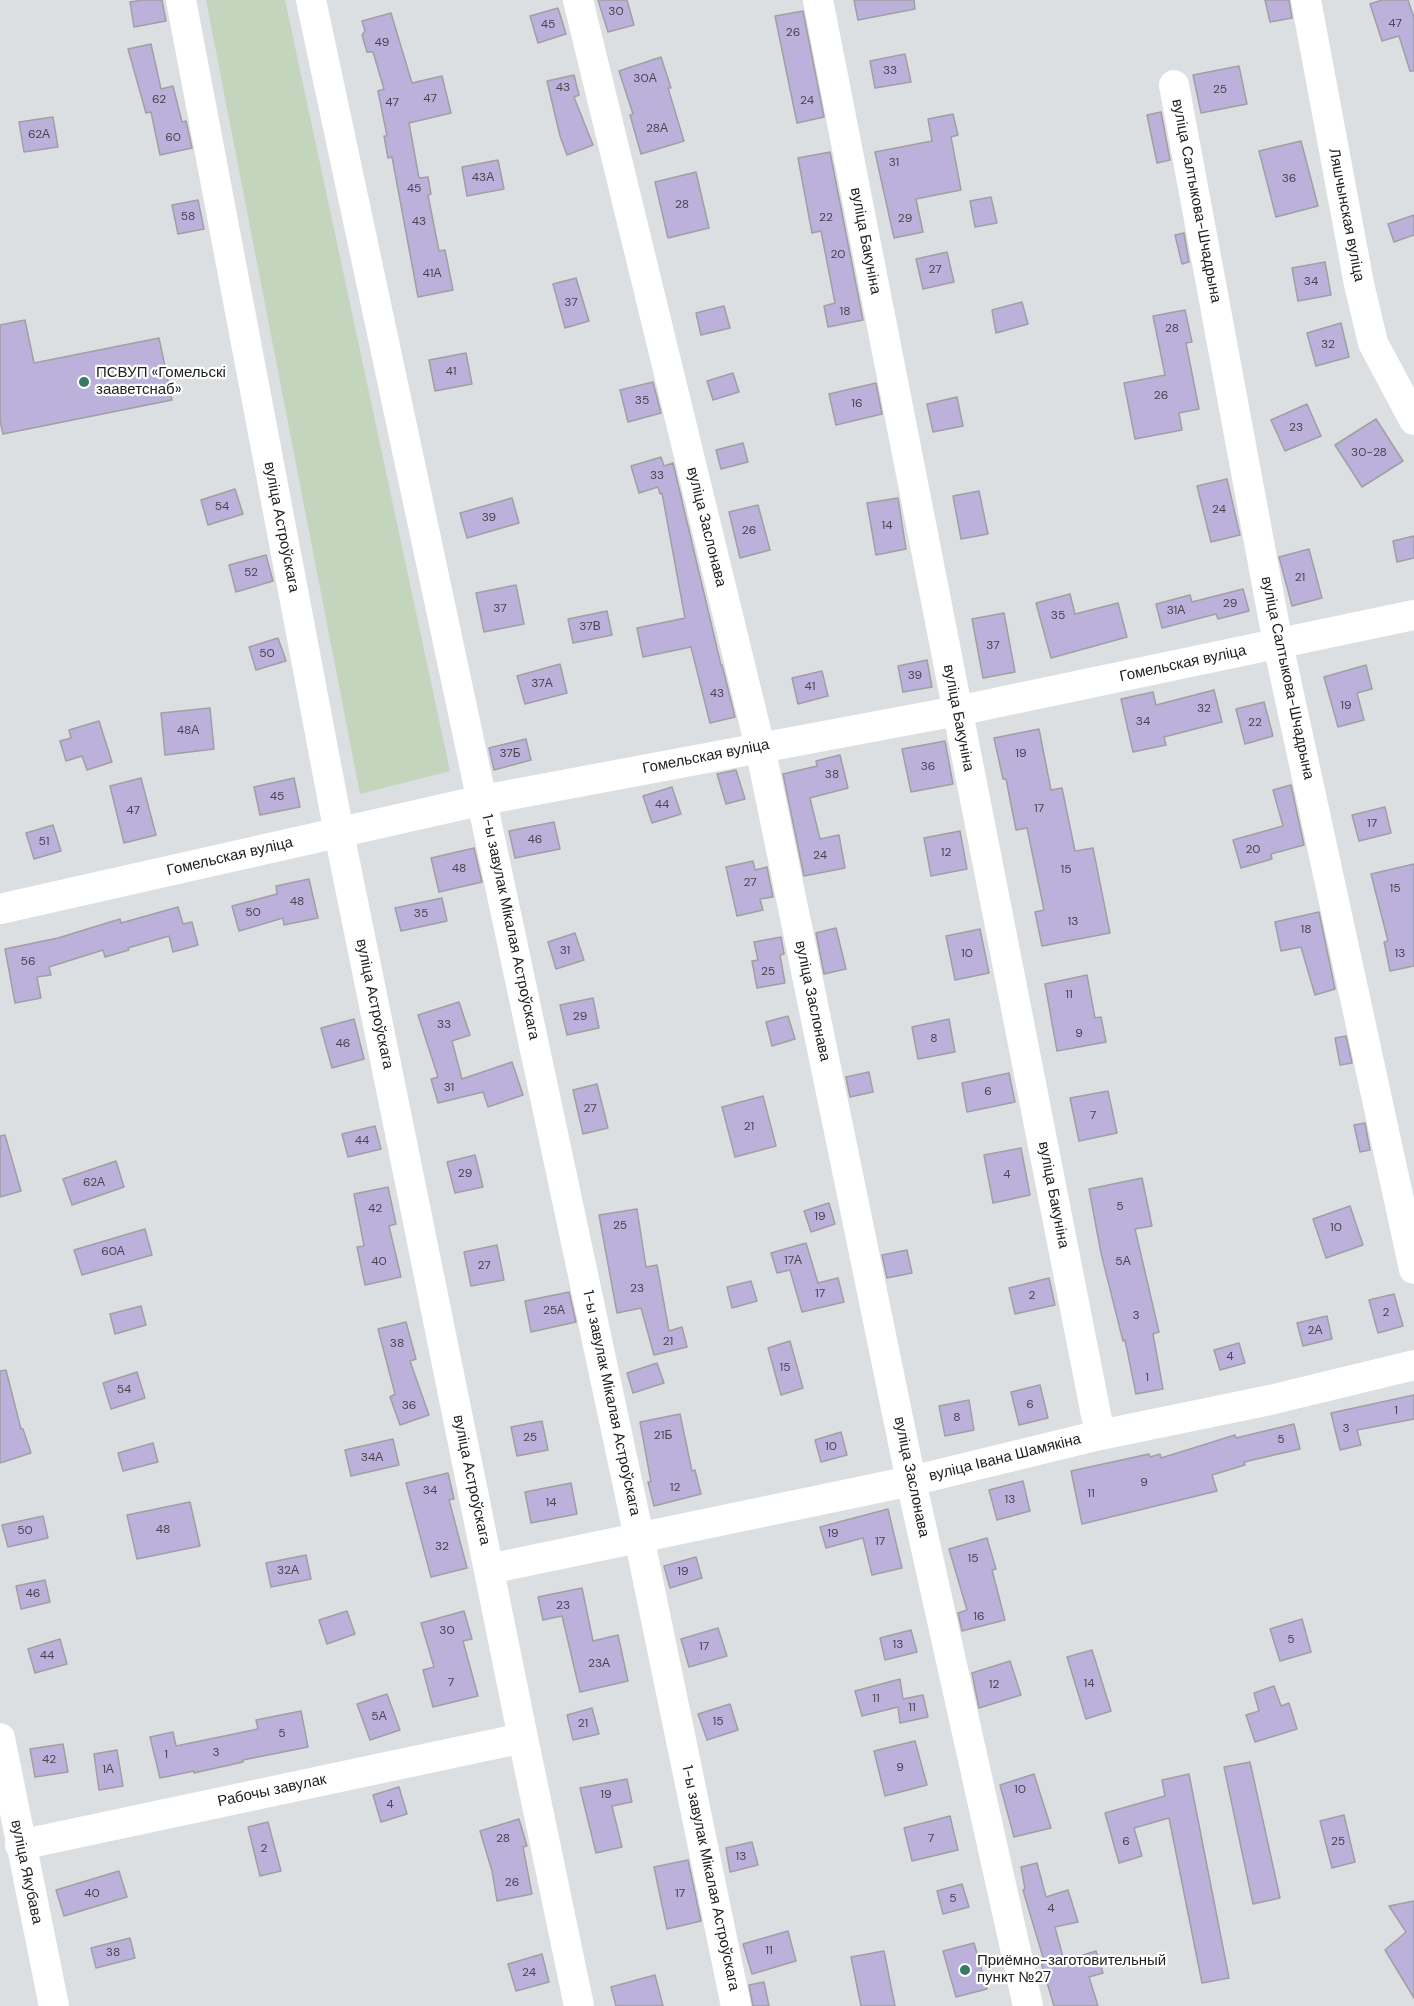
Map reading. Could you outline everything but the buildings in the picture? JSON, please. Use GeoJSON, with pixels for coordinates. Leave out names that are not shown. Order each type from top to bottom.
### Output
{"type":"FeatureCollection","features":[{"type":"Feature","properties":{"kind":"street","name":"вуліца Астроўскага"},"geometry":{"type":"LineString","coordinates":[[182,0],[339,833],[579,2006]]}},
{"type":"Feature","properties":{"kind":"street"},"geometry":{"type":"LineString","coordinates":[[312,0],[460,702],[483,800]]}},
{"type":"Feature","properties":{"kind":"street","name":"вуліца Заслонава"},"geometry":{"type":"LineString","coordinates":[[578,0],[760,747],[911,1481],[1028,2006]]}},
{"type":"Feature","properties":{"kind":"street","name":"вуліца Бакуніна"},"geometry":{"type":"LineString","coordinates":[[818,0],[1100,1435]]}},
{"type":"Feature","properties":{"kind":"street","name":"Ляшчынская вуліца"},"geometry":{"type":"LineString","coordinates":[[1306,0],[1359,284],[1373,343],[1414,420]]}},
{"type":"Feature","properties":{"kind":"street","name":"вуліца Салтыкова-Шчадрына"},"geometry":{"type":"LineString","coordinates":[[1174,85],[1278,644],[1414,1269]]}},
{"type":"Feature","properties":{"kind":"street","name":"Гомельская вуліца"},"geometry":{"type":"LineString","coordinates":[[0,909],[483,800],[957,711],[1414,615]]}},
{"type":"Feature","properties":{"kind":"street","name":"1-ы завулак Мікалая Астроўскага"},"geometry":{"type":"LineString","coordinates":[[483,800],[736,2006]]}},
{"type":"Feature","properties":{"kind":"street","name":"вуліца Івана Шамякіна"},"geometry":{"type":"LineString","coordinates":[[489,1569],[911,1481],[1100,1435],[1270,1400],[1414,1365]]}},
{"type":"Feature","properties":{"kind":"street","name":"вуліца Якубава"},"geometry":{"type":"LineString","coordinates":[[0,1738],[54,2006]]}},
{"type":"Feature","properties":{"kind":"street","name":"Рабочы завулак"},"geometry":{"type":"LineString","coordinates":[[20,1845],[523,1738]]}},
{"type":"Feature","properties":{"kind":"green space"},"geometry":{"type":"Polygon","coordinates":[[[206,0],[285,0],[450,771],[360,794],[206,0]]]}},
{"type":"Feature","properties":{"kind":"place","name":"ПСВУП «Гомельскі зааветснаб»"},"geometry":{"type":"Point","coordinates":[84,382]}},
{"type":"Feature","properties":{"kind":"place","name":"Приёмно-заготовительный пункт №27"},"geometry":{"type":"Point","coordinates":[965,1970]}}]}
